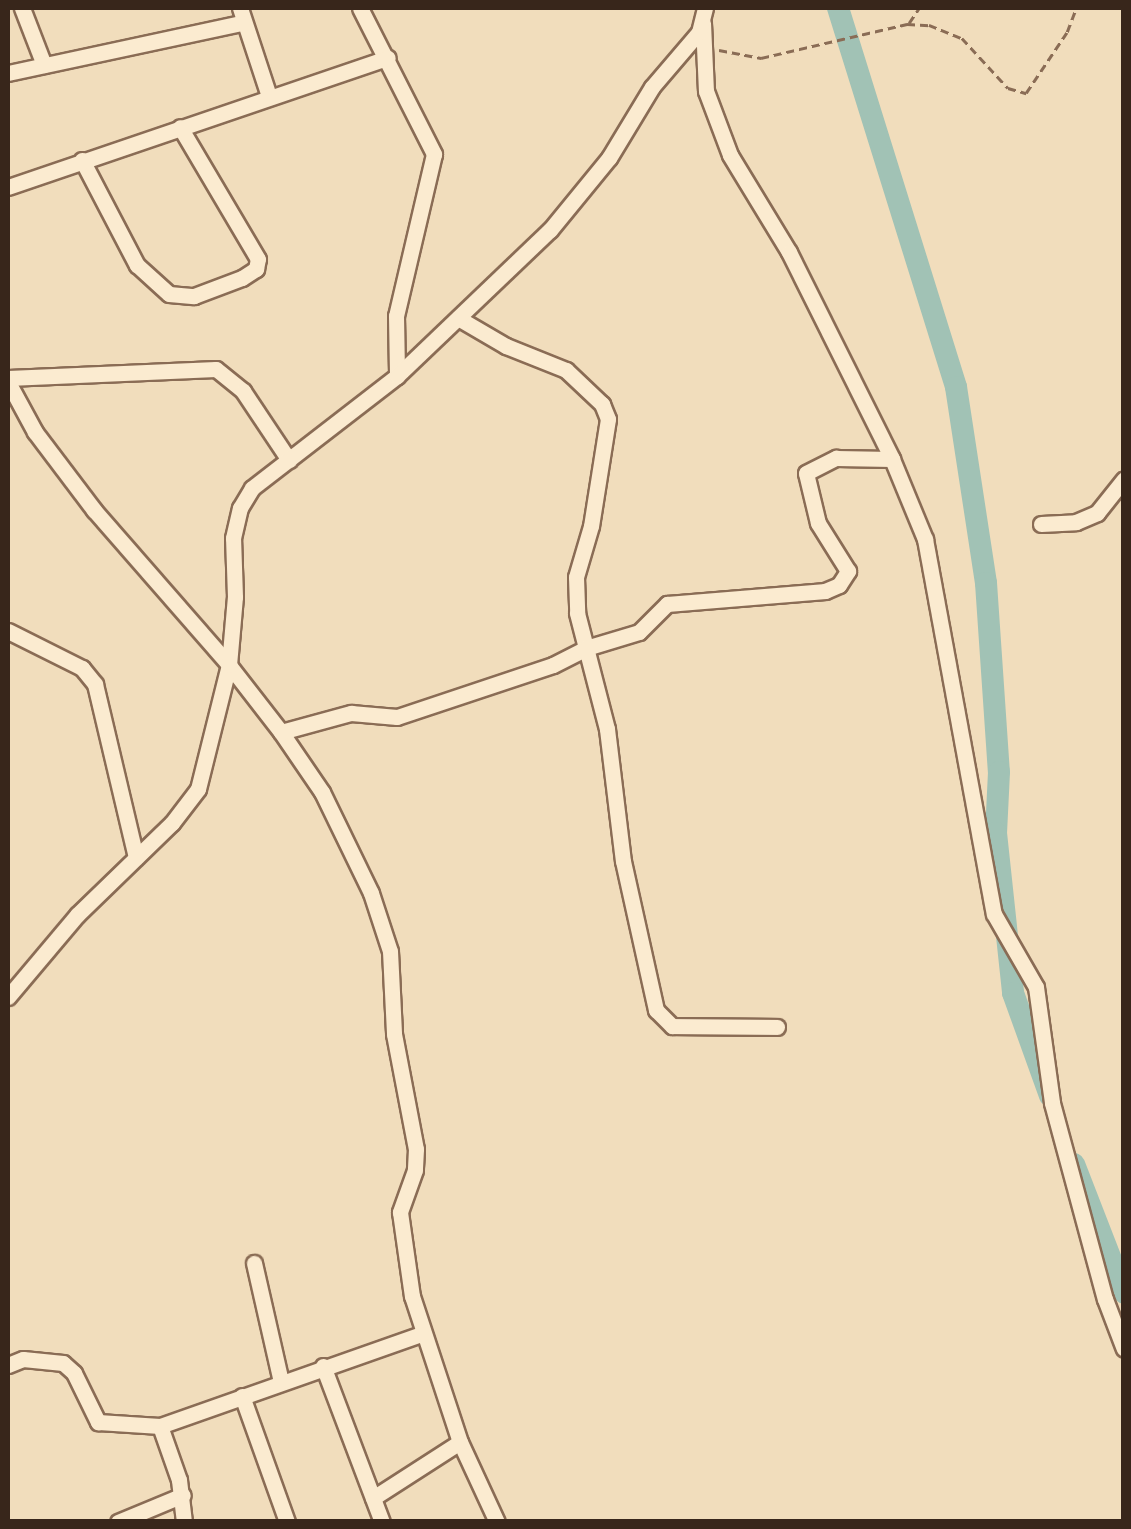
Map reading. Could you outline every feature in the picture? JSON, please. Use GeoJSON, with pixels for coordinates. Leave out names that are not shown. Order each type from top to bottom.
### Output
{"type":"FeatureCollection","features":[{"type":"Feature","properties":{"kind":"street"},"geometry":{"type":"LineString","coordinates":[[22,8],[44,65]]}},
{"type":"Feature","properties":{"kind":"street"},"geometry":{"type":"LineString","coordinates":[[360,8],[434,154],[396,316],[397,376]]}},
{"type":"Feature","properties":{"kind":"street"},"geometry":{"type":"LineString","coordinates":[[8,73],[242,15],[269,96]]}},
{"type":"Feature","properties":{"kind":"street"},"geometry":{"type":"LineString","coordinates":[[704,15],[706,91],[730,155],[790,252],[892,458],[925,540],[994,914],[1036,987],[1052,1103],[1105,1299],[1124,1349]]}},
{"type":"Feature","properties":{"kind":"street"},"geometry":{"type":"LineString","coordinates":[[8,998],[77,916],[172,824],[198,789],[229,665],[235,597],[232,555],[240,508],[252,488],[397,376],[550,230],[593,179],[704,15]]}},
{"type":"Feature","properties":{"kind":"street"},"geometry":{"type":"LineString","coordinates":[[8,186],[388,58]]}},
{"type":"Feature","properties":{"kind":"street"},"geometry":{"type":"LineString","coordinates":[[82,160],[137,265],[169,294],[194,296],[242,278],[256,269],[258,259],[180,128]]}},
{"type":"Feature","properties":{"kind":"street"},"geometry":{"type":"LineString","coordinates":[[458,318],[506,346],[566,370],[602,404],[608,419],[591,526],[576,576],[586,648],[607,729],[623,861],[656,1010],[672,1026],[777,1027]]}},
{"type":"Feature","properties":{"kind":"street"},"geometry":{"type":"LineString","coordinates":[[288,460],[243,391],[216,368],[8,380],[35,432],[94,510],[229,665],[281,732],[322,792],[372,893],[390,951],[394,1034],[417,1160],[400,1212],[421,1334],[460,1442],[497,1522]]}},
{"type":"Feature","properties":{"kind":"street"},"geometry":{"type":"LineString","coordinates":[[281,732],[352,713],[397,716],[553,665],[586,648],[639,632],[667,604],[826,591],[839,586],[848,571],[818,523],[806,473],[836,458],[892,458]]}},
{"type":"Feature","properties":{"kind":"street"},"geometry":{"type":"LineString","coordinates":[[1042,524],[1076,522],[1097,513],[1124,478]]}},
{"type":"Feature","properties":{"kind":"street"},"geometry":{"type":"LineString","coordinates":[[8,631],[82,668],[95,684],[136,857]]}},
{"type":"Feature","properties":{"kind":"street"},"geometry":{"type":"LineString","coordinates":[[254,1263],[281,1382]]}},
{"type":"Feature","properties":{"kind":"street"},"geometry":{"type":"LineString","coordinates":[[8,1365],[24,1359],[63,1363],[74,1373],[98,1422],[160,1426],[421,1334]]}},
{"type":"Feature","properties":{"kind":"street"},"geometry":{"type":"LineString","coordinates":[[323,1366],[382,1522]]}},
{"type":"Feature","properties":{"kind":"street"},"geometry":{"type":"LineString","coordinates":[[242,1396],[288,1522]]}},
{"type":"Feature","properties":{"kind":"street"},"geometry":{"type":"LineString","coordinates":[[160,1426],[182,1495],[184,1522]]}},
{"type":"Feature","properties":{"kind":"street"},"geometry":{"type":"LineString","coordinates":[[373,1498],[460,1442]]}},
{"type":"Feature","properties":{"kind":"street"},"geometry":{"type":"LineString","coordinates":[[118,1522],[182,1495]]}},
{"type":"Feature","properties":{"kind":"path"},"geometry":{"type":"LineString","coordinates":[[908,24],[919,8]]}},
{"type":"Feature","properties":{"kind":"path"},"geometry":{"type":"LineString","coordinates":[[705,50],[760,58],[908,24],[928,24],[962,38],[1008,88],[1026,94],[1067,32],[1076,8]]}},
{"type":"Feature","properties":{"kind":"waterway"},"geometry":{"type":"LineString","coordinates":[[838,8],[956,387],[986,583],[999,772],[996,833],[1013,993],[1050,1096]]}},
{"type":"Feature","properties":{"kind":"waterway"},"geometry":{"type":"LineString","coordinates":[[1074,1164],[1124,1293]]}}]}
